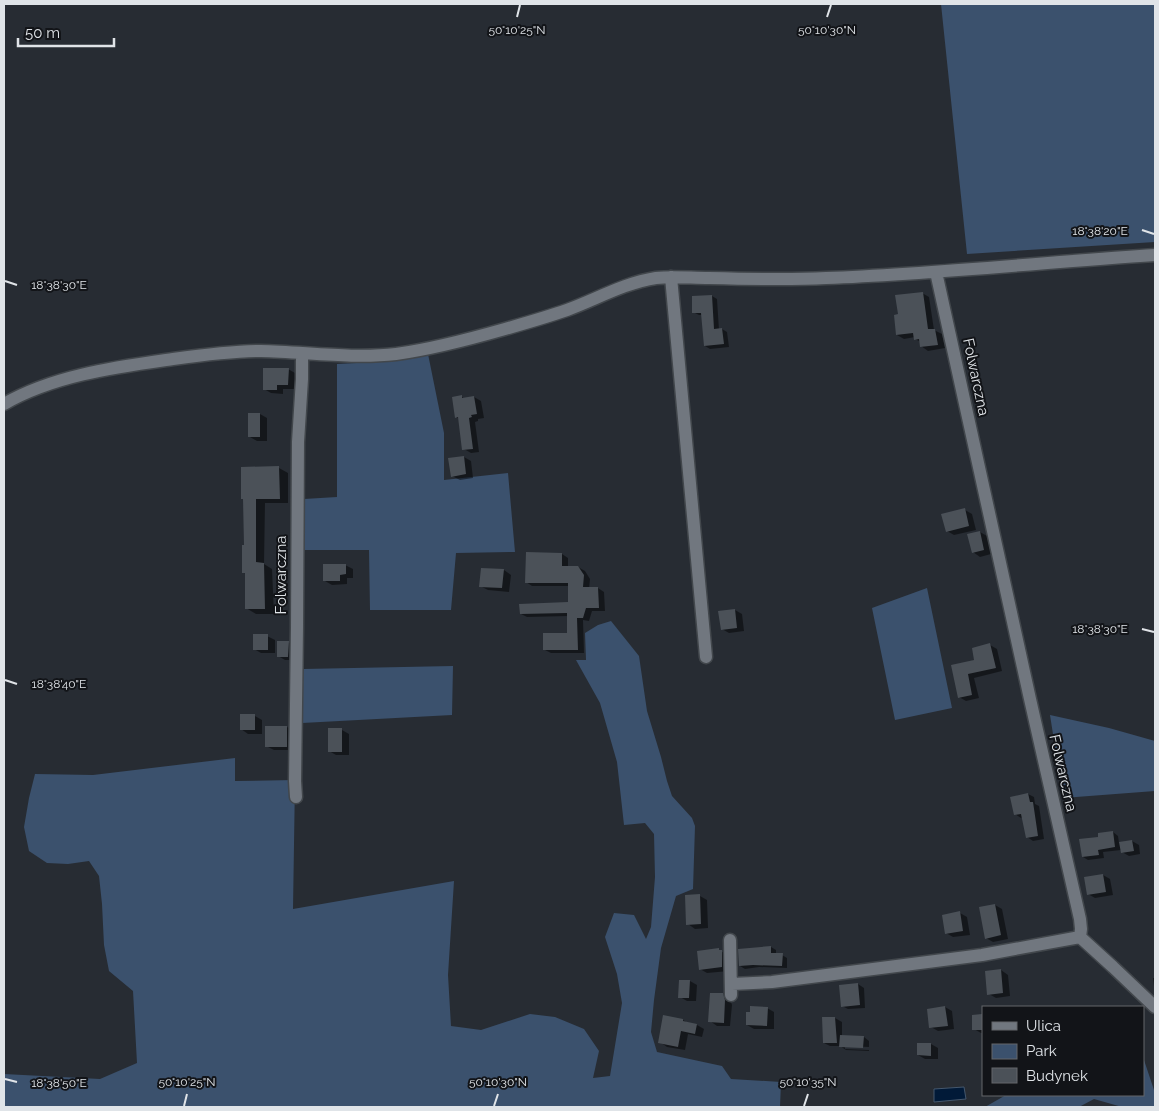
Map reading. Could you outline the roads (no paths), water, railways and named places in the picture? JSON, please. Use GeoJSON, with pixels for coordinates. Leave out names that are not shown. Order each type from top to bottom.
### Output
{"type":"FeatureCollection","features":[{"type":"Feature","properties":{"kind":"street"},"geometry":{"type":"LineString","coordinates":[[4,404],[45,385],[119,368],[209,354],[240,351],[369,355],[395,354],[418,350],[474,338],[549,316],[637,282],[658,278],[781,279],[853,277],[1155,255]]}},
{"type":"Feature","properties":{"kind":"street","name":"Folwarczna"},"geometry":{"type":"LineString","coordinates":[[936,272],[1080,919],[1080,937]]}},
{"type":"Feature","properties":{"kind":"street"},"geometry":{"type":"LineString","coordinates":[[672,277],[706,658]]}},
{"type":"Feature","properties":{"kind":"street","name":"Folwarczna"},"geometry":{"type":"LineString","coordinates":[[296,796],[298,442],[302,353]]}},
{"type":"Feature","properties":{"kind":"street"},"geometry":{"type":"LineString","coordinates":[[730,940],[732,989],[778,981],[982,955],[1080,937],[1155,1007]]}}]}
